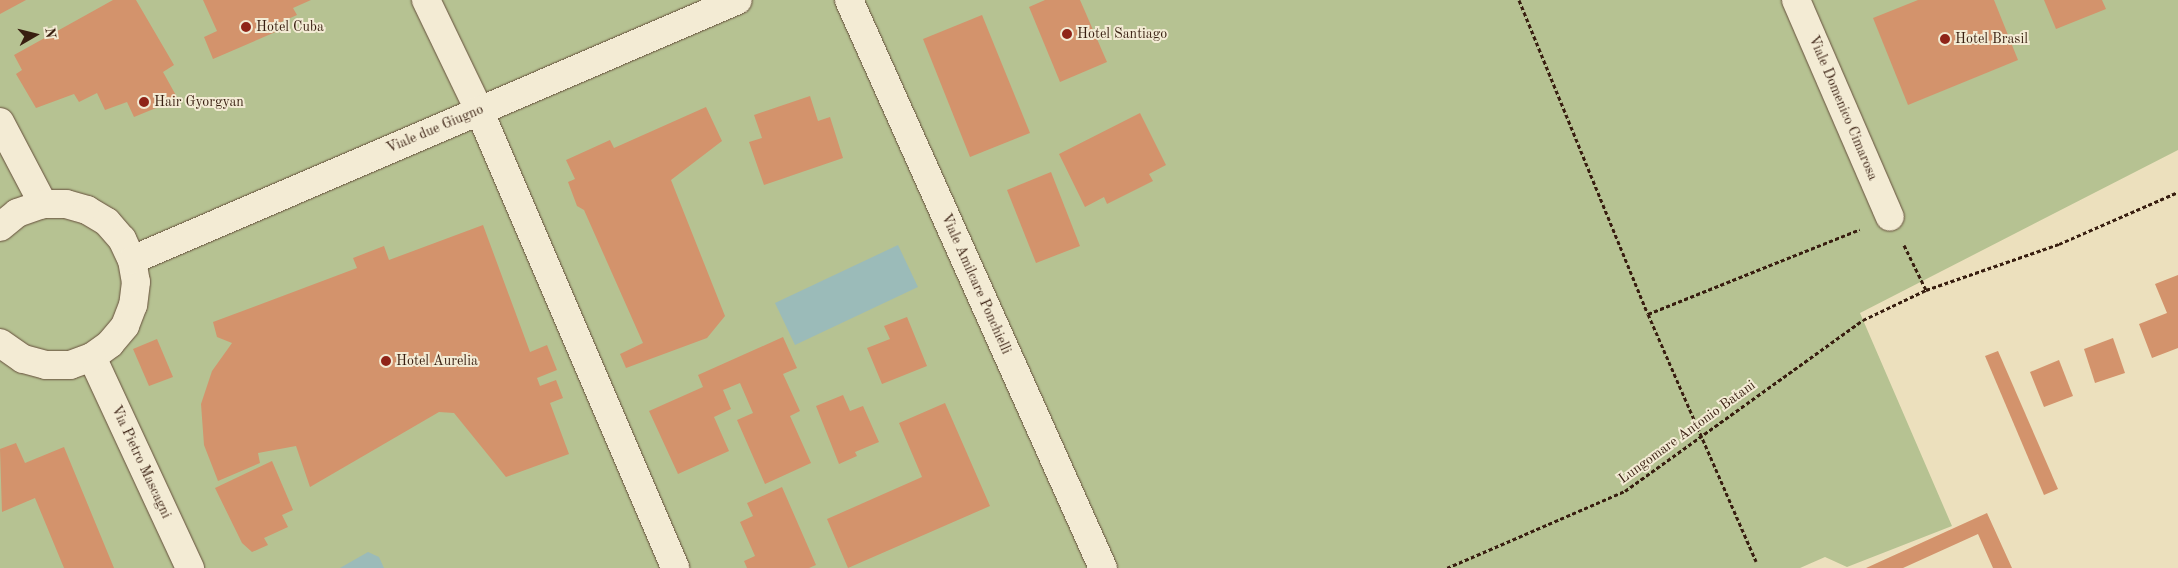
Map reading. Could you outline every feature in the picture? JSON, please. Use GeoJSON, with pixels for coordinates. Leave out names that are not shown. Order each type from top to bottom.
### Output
{"type":"FeatureCollection","features":[{"type":"Feature","properties":{"kind":"street"},"geometry":{"type":"LineString","coordinates":[[426,0],[479,110],[675,568]]}},
{"type":"Feature","properties":{"kind":"street","name":"Viale due Giugno"},"geometry":{"type":"LineString","coordinates":[[132,260],[738,0]]}},
{"type":"Feature","properties":{"kind":"street","name":"Viale Amilcare Ponchielli"},"geometry":{"type":"LineString","coordinates":[[849,0],[1103,568]]}},
{"type":"Feature","properties":{"kind":"street","name":"Viale Domenico Cimarosa"},"geometry":{"type":"LineString","coordinates":[[1796,0],[1890,217]]}},
{"type":"Feature","properties":{"kind":"street"},"geometry":{"type":"LineString","coordinates":[[0,122],[43,204]]}},
{"type":"Feature","properties":{"kind":"street"},"geometry":{"type":"LineString","coordinates":[[0,227],[17,213],[43,204],[66,204],[87,210],[106,222],[122,239],[132,260],[136,282],[133,305],[125,326],[110,344],[92,357],[70,365],[46,365],[23,359],[0,343]]}},
{"type":"Feature","properties":{"kind":"street","name":"Via Pietro Mascagni"},"geometry":{"type":"LineString","coordinates":[[92,357],[190,568]]}},
{"type":"Feature","properties":{"kind":"path"},"geometry":{"type":"LineString","coordinates":[[1519,0],[1648,314],[1756,561]]}},
{"type":"Feature","properties":{"kind":"path","name":"Lungomare Antonio Batani"},"geometry":{"type":"LineString","coordinates":[[1447,568],[1625,491],[1863,320],[1926,290],[2059,244],[2178,192]]}},
{"type":"Feature","properties":{"kind":"path"},"geometry":{"type":"LineString","coordinates":[[1648,314],[1890,217],[1926,290]]}},
{"type":"Feature","properties":{"kind":"green space"},"geometry":{"type":"Polygon","coordinates":[[[0,0],[2178,0],[2178,150],[1860,313],[1952,526],[1847,567],[1825,557],[1800,568],[0,568],[0,0]]]}},
{"type":"Feature","properties":{"kind":"water"},"geometry":{"type":"Polygon","coordinates":[[[898,245],[918,287],[795,345],[775,303],[898,245]]]}},
{"type":"Feature","properties":{"kind":"water"},"geometry":{"type":"Polygon","coordinates":[[[368,552],[379,557],[384,568],[340,568],[368,552]]]}},
{"type":"Feature","properties":{"kind":"building"},"geometry":{"type":"Polygon","coordinates":[[[0,0],[26,0],[0,14],[0,0]]]}},
{"type":"Feature","properties":{"kind":"building"},"geometry":{"type":"Polygon","coordinates":[[[113,0],[136,0],[174,65],[163,72],[178,99],[134,117],[127,102],[105,110],[97,93],[79,102],[74,94],[36,108],[16,74],[22,70],[14,55],[113,0]]]}},
{"type":"Feature","properties":{"kind":"building","name":"Hotel Cuba"},"geometry":{"type":"Polygon","coordinates":[[[203,0],[311,0],[293,8],[297,15],[277,24],[280,30],[213,59],[204,37],[217,31],[203,0]]]}},
{"type":"Feature","properties":{"kind":"building","name":"Hotel Santiago"},"geometry":{"type":"Polygon","coordinates":[[[1045,0],[1080,0],[1107,62],[1060,82],[1029,7],[1045,0]]]}},
{"type":"Feature","properties":{"kind":"building","name":"Hotel Brasil"},"geometry":{"type":"Polygon","coordinates":[[[1918,0],[1994,0],[2018,60],[1908,105],[1873,18],[1918,0]]]}},
{"type":"Feature","properties":{"kind":"building"},"geometry":{"type":"Polygon","coordinates":[[[2044,0],[2102,0],[2106,9],[2056,29],[2044,0]]]}},
{"type":"Feature","properties":{"kind":"building"},"geometry":{"type":"Polygon","coordinates":[[[982,15],[1030,133],[970,157],[923,39],[982,15]]]}},
{"type":"Feature","properties":{"kind":"building"},"geometry":{"type":"Polygon","coordinates":[[[810,96],[818,121],[830,117],[843,158],[764,185],[749,142],[762,138],[754,115],[810,96]]]}},
{"type":"Feature","properties":{"kind":"building"},"geometry":{"type":"Polygon","coordinates":[[[706,107],[722,141],[671,180],[725,316],[707,338],[626,368],[620,354],[643,343],[584,210],[577,206],[568,182],[575,179],[566,160],[610,140],[614,148],[706,107]]]}},
{"type":"Feature","properties":{"kind":"building"},"geometry":{"type":"Polygon","coordinates":[[[1140,113],[1166,165],[1149,174],[1153,181],[1107,204],[1104,197],[1085,207],[1059,154],[1140,113]]]}},
{"type":"Feature","properties":{"kind":"building"},"geometry":{"type":"Polygon","coordinates":[[[1051,172],[1080,246],[1036,263],[1007,190],[1051,172]]]}},
{"type":"Feature","properties":{"kind":"building","name":"Hotel Aurelia"},"geometry":{"type":"Polygon","coordinates":[[[483,225],[530,352],[547,345],[557,370],[537,378],[540,386],[556,380],[563,398],[550,403],[569,454],[506,477],[454,413],[439,412],[310,487],[296,446],[258,453],[260,463],[218,481],[204,445],[201,404],[212,371],[232,343],[217,337],[213,322],[357,268],[353,258],[384,246],[389,260],[483,225]]]}},
{"type":"Feature","properties":{"kind":"building"},"geometry":{"type":"Polygon","coordinates":[[[2178,275],[2178,348],[2152,358],[2139,324],[2167,313],[2155,284],[2178,275]]]}},
{"type":"Feature","properties":{"kind":"building"},"geometry":{"type":"Polygon","coordinates":[[[907,317],[927,366],[882,384],[867,348],[890,339],[884,326],[907,317]]]}},
{"type":"Feature","properties":{"kind":"building"},"geometry":{"type":"Polygon","coordinates":[[[783,337],[797,368],[783,374],[800,411],[790,416],[811,463],[765,484],[737,420],[753,413],[740,383],[723,390],[731,409],[714,417],[729,451],[678,474],[649,411],[703,387],[698,375],[783,337]]]}},
{"type":"Feature","properties":{"kind":"building"},"geometry":{"type":"Polygon","coordinates":[[[2113,338],[2125,373],[2095,383],[2084,349],[2113,338]]]}},
{"type":"Feature","properties":{"kind":"building"},"geometry":{"type":"Polygon","coordinates":[[[157,339],[173,377],[149,386],[133,349],[157,339]]]}},
{"type":"Feature","properties":{"kind":"building"},"geometry":{"type":"Polygon","coordinates":[[[1998,351],[2058,489],[2044,495],[1985,356],[1998,351]]]}},
{"type":"Feature","properties":{"kind":"building"},"geometry":{"type":"Polygon","coordinates":[[[2059,360],[2073,396],[2044,407],[2030,372],[2059,360]]]}},
{"type":"Feature","properties":{"kind":"building"},"geometry":{"type":"Polygon","coordinates":[[[843,395],[850,411],[863,406],[879,442],[855,452],[857,456],[839,464],[816,406],[843,395]]]}},
{"type":"Feature","properties":{"kind":"building"},"geometry":{"type":"Polygon","coordinates":[[[945,403],[990,506],[848,568],[827,519],[922,477],[899,423],[945,403]]]}},
{"type":"Feature","properties":{"kind":"building"},"geometry":{"type":"Polygon","coordinates":[[[16,443],[25,463],[64,447],[114,568],[64,568],[35,498],[2,512],[0,449],[16,443]]]}},
{"type":"Feature","properties":{"kind":"building"},"geometry":{"type":"Polygon","coordinates":[[[272,461],[293,510],[282,515],[288,527],[264,538],[268,545],[252,552],[242,543],[215,488],[272,461]]]}},
{"type":"Feature","properties":{"kind":"building"},"geometry":{"type":"Polygon","coordinates":[[[782,487],[816,565],[809,568],[747,568],[744,561],[755,556],[740,522],[753,516],[747,503],[782,487]]]}},
{"type":"Feature","properties":{"kind":"building"},"geometry":{"type":"Polygon","coordinates":[[[1987,513],[2012,568],[1993,568],[1978,534],[1903,568],[1866,568],[1987,513]]]}},
{"type":"Feature","properties":{"kind":"place","name":"Hotel Cuba"},"geometry":{"type":"Point","coordinates":[246,27]}},
{"type":"Feature","properties":{"kind":"place","name":"Hotel Santiago"},"geometry":{"type":"Point","coordinates":[1067,34]}},
{"type":"Feature","properties":{"kind":"place","name":"Hotel Brasil"},"geometry":{"type":"Point","coordinates":[1945,39]}},
{"type":"Feature","properties":{"kind":"place","name":"Hair Gyorgyan"},"geometry":{"type":"Point","coordinates":[144,102]}},
{"type":"Feature","properties":{"kind":"place","name":"Hotel Aurelia"},"geometry":{"type":"Point","coordinates":[386,361]}}]}
